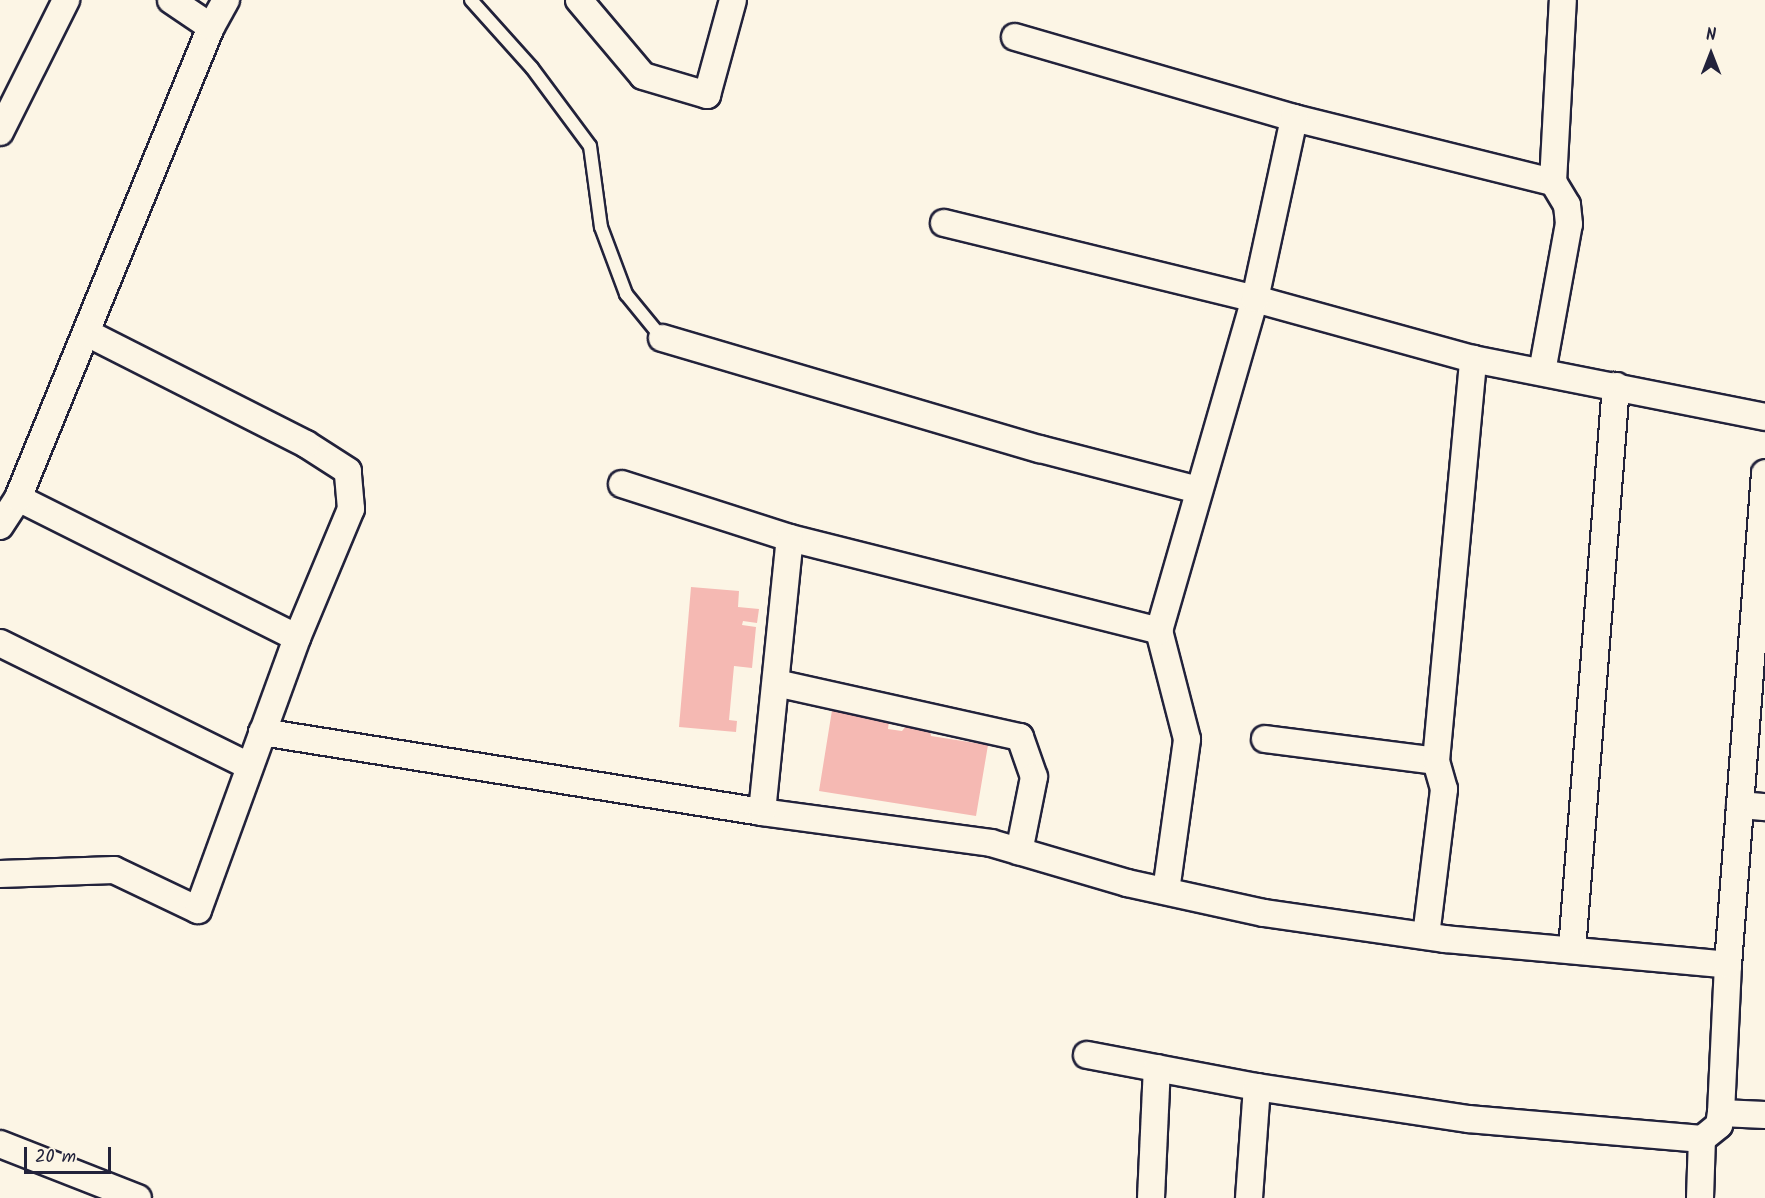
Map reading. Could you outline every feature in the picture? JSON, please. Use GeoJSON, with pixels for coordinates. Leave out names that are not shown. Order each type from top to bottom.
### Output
{"type":"FeatureCollection","features":[{"type":"Feature","properties":{"kind":"street"},"geometry":{"type":"LineString","coordinates":[[0,132],[66,0]]}},
{"type":"Feature","properties":{"kind":"street"},"geometry":{"type":"LineString","coordinates":[[171,0],[211,27]]}},
{"type":"Feature","properties":{"kind":"street"},"geometry":{"type":"LineString","coordinates":[[0,526],[18,498],[211,27],[226,0]]}},
{"type":"Feature","properties":{"kind":"street"},"geometry":{"type":"LineString","coordinates":[[579,0],[643,76],[707,95],[733,0]]}},
{"type":"Feature","properties":{"kind":"street"},"geometry":{"type":"LineString","coordinates":[[1542,372],[1569,224],[1567,205],[1553,182],[1563,0]]}},
{"type":"Feature","properties":{"kind":"street"},"geometry":{"type":"LineString","coordinates":[[1015,37],[1294,118],[1553,182]]}},
{"type":"Feature","properties":{"kind":"street"},"geometry":{"type":"LineString","coordinates":[[1166,891],[1187,739],[1159,631],[1254,299],[1294,118]]}},
{"type":"Feature","properties":{"kind":"street"},"geometry":{"type":"LineString","coordinates":[[944,223],[1254,299],[1473,359],[1765,417]]}},
{"type":"Feature","properties":{"kind":"street"},"geometry":{"type":"LineString","coordinates":[[0,874],[114,870],[198,910],[297,638],[351,509],[348,471],[306,444],[87,333]]}},
{"type":"Feature","properties":{"kind":"street"},"geometry":{"type":"LineString","coordinates":[[662,338],[1040,449],[1199,490]]}},
{"type":"Feature","properties":{"kind":"street"},"geometry":{"type":"LineString","coordinates":[[1426,936],[1443,789],[1436,761],[1473,359]]}},
{"type":"Feature","properties":{"kind":"street"},"geometry":{"type":"LineString","coordinates":[[1572,950],[1616,386]]}},
{"type":"Feature","properties":{"kind":"street"},"geometry":{"type":"LineString","coordinates":[[1087,1055],[1257,1087],[1468,1119],[1702,1138],[1719,1125],[1728,965],[1753,806],[1765,473]]}},
{"type":"Feature","properties":{"kind":"street"},"geometry":{"type":"LineString","coordinates":[[622,484],[790,537],[1159,631]]}},
{"type":"Feature","properties":{"kind":"street"},"geometry":{"type":"LineString","coordinates":[[18,498],[297,638]]}},
{"type":"Feature","properties":{"kind":"street"},"geometry":{"type":"LineString","coordinates":[[762,813],[790,537]]}},
{"type":"Feature","properties":{"kind":"street"},"geometry":{"type":"LineString","coordinates":[[0,643],[249,766]]}},
{"type":"Feature","properties":{"kind":"street"},"geometry":{"type":"LineString","coordinates":[[776,683],[1020,737],[1034,777],[1019,852]]}},
{"type":"Feature","properties":{"kind":"street"},"geometry":{"type":"LineString","coordinates":[[262,732],[762,813],[991,843],[1166,891],[1264,913],[1426,936],[1728,965]]}},
{"type":"Feature","properties":{"kind":"street"},"geometry":{"type":"LineString","coordinates":[[1265,739],[1436,761]]}},
{"type":"Feature","properties":{"kind":"street"},"geometry":{"type":"LineString","coordinates":[[1151,1198],[1157,1068]]}},
{"type":"Feature","properties":{"kind":"street"},"geometry":{"type":"LineString","coordinates":[[1249,1198],[1257,1087]]}},
{"type":"Feature","properties":{"kind":"street"},"geometry":{"type":"LineString","coordinates":[[1721,1113],[1765,1115]]}},
{"type":"Feature","properties":{"kind":"street"},"geometry":{"type":"LineString","coordinates":[[1700,1198],[1702,1138]]}},
{"type":"Feature","properties":{"kind":"street"},"geometry":{"type":"LineString","coordinates":[[0,1144],[106,1192],[138,1198]]}},
{"type":"Feature","properties":{"kind":"lane"},"geometry":{"type":"LineString","coordinates":[[471,0],[532,68],[590,146],[601,227],[626,294],[662,338]]}},
{"type":"Feature","properties":{"kind":"building"},"geometry":{"type":"Polygon","coordinates":[[[691,587],[739,591],[738,607],[759,609],[757,623],[743,621],[742,625],[756,627],[752,668],[734,666],[729,720],[737,721],[736,732],[679,727],[691,587]]]}},
{"type":"Feature","properties":{"kind":"building"},"geometry":{"type":"Polygon","coordinates":[[[833,704],[890,712],[888,729],[902,731],[906,726],[930,729],[931,736],[988,745],[976,816],[819,791],[833,704]]]}}]}
